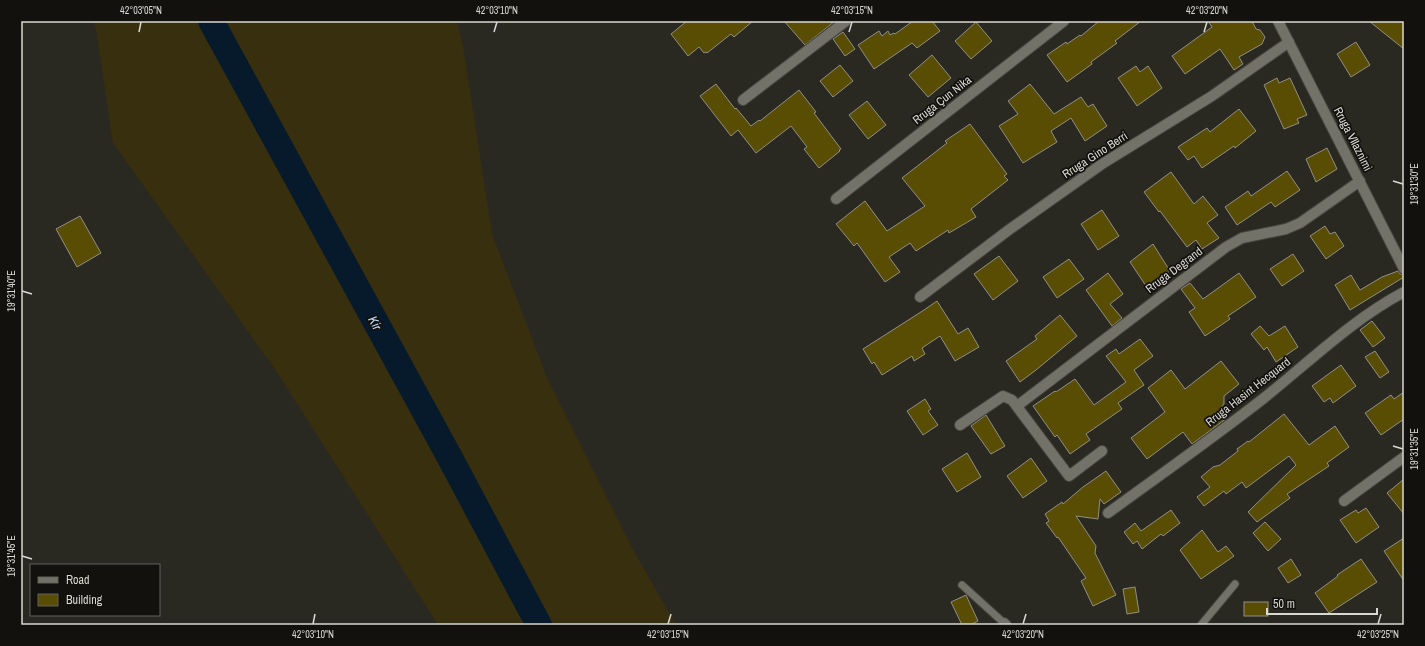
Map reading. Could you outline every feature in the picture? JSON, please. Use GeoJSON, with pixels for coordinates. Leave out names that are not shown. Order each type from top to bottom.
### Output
{"type":"FeatureCollection","features":[{"type":"Feature","properties":{"kind":"street"},"geometry":{"type":"LineString","coordinates":[[743,100],[846,21]]}},
{"type":"Feature","properties":{"kind":"street","name":"Rruga Çun Nika"},"geometry":{"type":"LineString","coordinates":[[836,199],[1064,21]]}},
{"type":"Feature","properties":{"kind":"street","name":"Rruga Vllaznimi"},"geometry":{"type":"LineString","coordinates":[[1278,21],[1404,269]]}},
{"type":"Feature","properties":{"kind":"street","name":"Rruga Gino Berri"},"geometry":{"type":"LineString","coordinates":[[920,297],[1010,229],[1102,164],[1212,96],[1289,42]]}},
{"type":"Feature","properties":{"kind":"street","name":"Rruga Degrand"},"geometry":{"type":"LineString","coordinates":[[1017,406],[1226,247],[1242,238],[1286,229],[1300,223],[1360,182]]}},
{"type":"Feature","properties":{"kind":"street","name":"Rruga Hasint Hecquard"},"geometry":{"type":"LineString","coordinates":[[1108,513],[1264,398],[1321,351],[1383,304],[1404,292]]}},
{"type":"Feature","properties":{"kind":"street"},"geometry":{"type":"LineString","coordinates":[[960,425],[1003,396],[1012,400],[1017,406],[1069,476],[1102,452]]}},
{"type":"Feature","properties":{"kind":"street"},"geometry":{"type":"LineString","coordinates":[[1344,501],[1404,457]]}},
{"type":"Feature","properties":{"kind":"lane"},"geometry":{"type":"LineString","coordinates":[[1201,625],[1235,584]]}},
{"type":"Feature","properties":{"kind":"lane"},"geometry":{"type":"LineString","coordinates":[[962,585],[1005,624]]}},
{"type":"Feature","properties":{"kind":"sand"},"geometry":{"type":"Polygon","coordinates":[[[93,21],[457,21],[463,46],[492,234],[548,380],[631,546],[676,625],[438,625],[275,369],[113,143],[96,28],[93,21]]]}},
{"type":"Feature","properties":{"kind":"building"},"geometry":{"type":"Polygon","coordinates":[[[687,21],[753,21],[734,37],[731,34],[707,53],[704,53],[699,47],[688,56],[671,34],[687,21]]]}},
{"type":"Feature","properties":{"kind":"building"},"geometry":{"type":"Polygon","coordinates":[[[784,21],[835,21],[805,45],[784,21]]]}},
{"type":"Feature","properties":{"kind":"building"},"geometry":{"type":"Polygon","coordinates":[[[913,21],[932,21],[940,31],[917,48],[912,43],[874,69],[858,45],[879,31],[882,36],[888,31],[890,35],[895,34],[913,21]]]}},
{"type":"Feature","properties":{"kind":"building"},"geometry":{"type":"Polygon","coordinates":[[[1099,21],[1141,21],[1115,41],[1117,43],[1091,62],[1092,64],[1067,82],[1047,55],[1066,42],[1067,44],[1080,35],[1081,36],[1099,21]]]}},
{"type":"Feature","properties":{"kind":"building"},"geometry":{"type":"Polygon","coordinates":[[[1208,21],[1252,21],[1256,29],[1260,30],[1265,37],[1262,44],[1239,57],[1243,64],[1234,70],[1220,49],[1185,74],[1172,56],[1212,27],[1208,21]]]}},
{"type":"Feature","properties":{"kind":"building"},"geometry":{"type":"Polygon","coordinates":[[[1369,21],[1404,21],[1404,49],[1369,21]]]}},
{"type":"Feature","properties":{"kind":"building"},"geometry":{"type":"Polygon","coordinates":[[[976,22],[992,41],[971,59],[955,41],[976,22]]]}},
{"type":"Feature","properties":{"kind":"building"},"geometry":{"type":"Polygon","coordinates":[[[843,32],[855,49],[845,56],[833,39],[843,32]]]}},
{"type":"Feature","properties":{"kind":"building"},"geometry":{"type":"Polygon","coordinates":[[[1356,42],[1370,65],[1351,77],[1337,54],[1356,42]]]}},
{"type":"Feature","properties":{"kind":"building"},"geometry":{"type":"Polygon","coordinates":[[[932,55],[951,78],[928,97],[909,75],[932,55]]]}},
{"type":"Feature","properties":{"kind":"building"},"geometry":{"type":"Polygon","coordinates":[[[840,65],[853,81],[833,97],[820,81],[840,65]]]}},
{"type":"Feature","properties":{"kind":"building"},"geometry":{"type":"Polygon","coordinates":[[[1136,66],[1140,72],[1148,66],[1162,88],[1137,106],[1118,78],[1136,66]]]}},
{"type":"Feature","properties":{"kind":"building"},"geometry":{"type":"Polygon","coordinates":[[[1277,78],[1279,83],[1290,78],[1307,115],[1297,119],[1299,123],[1284,129],[1264,85],[1277,78]]]}},
{"type":"Feature","properties":{"kind":"building"},"geometry":{"type":"Polygon","coordinates":[[[716,84],[735,109],[736,108],[751,126],[759,120],[760,121],[799,90],[841,149],[839,150],[840,151],[819,168],[804,149],[807,147],[791,126],[756,153],[738,130],[731,136],[700,96],[716,84]]]}},
{"type":"Feature","properties":{"kind":"building"},"geometry":{"type":"Polygon","coordinates":[[[1030,84],[1054,114],[1081,97],[1088,107],[1093,104],[1107,126],[1085,141],[1071,118],[1051,131],[1057,142],[1023,163],[999,126],[1018,114],[1008,101],[1030,84]]]}},
{"type":"Feature","properties":{"kind":"building"},"geometry":{"type":"Polygon","coordinates":[[[867,101],[886,125],[868,139],[849,115],[867,101]]]}},
{"type":"Feature","properties":{"kind":"building"},"geometry":{"type":"Polygon","coordinates":[[[1239,109],[1256,131],[1235,148],[1234,146],[1202,168],[1194,156],[1188,160],[1178,147],[1207,128],[1210,132],[1239,109]]]}},
{"type":"Feature","properties":{"kind":"building"},"geometry":{"type":"Polygon","coordinates":[[[970,124],[1007,174],[1004,176],[1008,180],[971,209],[976,217],[949,233],[948,230],[916,251],[910,243],[889,257],[900,272],[885,282],[857,243],[854,246],[836,224],[865,201],[887,231],[925,206],[902,178],[947,143],[945,141],[970,124]]]}},
{"type":"Feature","properties":{"kind":"building"},"geometry":{"type":"Polygon","coordinates":[[[1327,148],[1337,169],[1316,182],[1306,159],[1327,148]]]}},
{"type":"Feature","properties":{"kind":"building"},"geometry":{"type":"Polygon","coordinates":[[[1287,171],[1300,190],[1275,207],[1271,202],[1237,225],[1225,207],[1248,191],[1251,196],[1287,171]]]}},
{"type":"Feature","properties":{"kind":"building"},"geometry":{"type":"Polygon","coordinates":[[[1171,172],[1194,204],[1203,196],[1218,215],[1207,223],[1219,238],[1202,249],[1196,240],[1187,247],[1144,192],[1171,172]]]}},
{"type":"Feature","properties":{"kind":"building"},"geometry":{"type":"Polygon","coordinates":[[[1102,210],[1119,236],[1098,250],[1081,224],[1102,210]]]}},
{"type":"Feature","properties":{"kind":"building"},"geometry":{"type":"Polygon","coordinates":[[[80,216],[101,253],[77,267],[56,229],[80,216]]]}},
{"type":"Feature","properties":{"kind":"building"},"geometry":{"type":"Polygon","coordinates":[[[1325,226],[1330,234],[1335,232],[1344,246],[1326,259],[1310,236],[1325,226]]]}},
{"type":"Feature","properties":{"kind":"building"},"geometry":{"type":"Polygon","coordinates":[[[1153,244],[1170,271],[1146,286],[1130,262],[1153,244]]]}},
{"type":"Feature","properties":{"kind":"building"},"geometry":{"type":"Polygon","coordinates":[[[1293,254],[1304,271],[1282,286],[1270,269],[1293,254]]]}},
{"type":"Feature","properties":{"kind":"building"},"geometry":{"type":"Polygon","coordinates":[[[999,256],[1018,281],[993,300],[974,274],[999,256]]]}},
{"type":"Feature","properties":{"kind":"building"},"geometry":{"type":"Polygon","coordinates":[[[1069,259],[1084,279],[1057,298],[1043,277],[1069,259]]]}},
{"type":"Feature","properties":{"kind":"building"},"geometry":{"type":"Polygon","coordinates":[[[1398,271],[1400,274],[1404,275],[1404,277],[1350,310],[1335,285],[1351,275],[1360,290],[1382,277],[1398,271]]]}},
{"type":"Feature","properties":{"kind":"building"},"geometry":{"type":"Polygon","coordinates":[[[1108,273],[1123,294],[1110,304],[1122,318],[1112,326],[1086,290],[1108,273]]]}},
{"type":"Feature","properties":{"kind":"building"},"geometry":{"type":"Polygon","coordinates":[[[1239,273],[1256,297],[1228,316],[1230,319],[1205,336],[1189,312],[1195,308],[1181,289],[1190,283],[1203,299],[1239,273]]]}},
{"type":"Feature","properties":{"kind":"building"},"geometry":{"type":"Polygon","coordinates":[[[937,301],[958,334],[968,328],[979,347],[955,361],[940,336],[922,348],[925,354],[914,361],[912,356],[882,375],[874,362],[872,364],[863,349],[937,301]]]}},
{"type":"Feature","properties":{"kind":"building"},"geometry":{"type":"Polygon","coordinates":[[[1060,315],[1077,336],[1020,382],[1006,361],[1037,339],[1035,336],[1060,315]]]}},
{"type":"Feature","properties":{"kind":"building"},"geometry":{"type":"Polygon","coordinates":[[[1372,321],[1385,338],[1373,347],[1360,330],[1372,321]]]}},
{"type":"Feature","properties":{"kind":"building"},"geometry":{"type":"Polygon","coordinates":[[[1260,326],[1269,336],[1285,326],[1298,347],[1276,362],[1267,347],[1264,350],[1251,334],[1260,326]]]}},
{"type":"Feature","properties":{"kind":"building"},"geometry":{"type":"Polygon","coordinates":[[[1140,339],[1153,356],[1134,370],[1144,385],[1118,403],[1122,409],[1086,434],[1090,440],[1070,454],[1057,435],[1055,437],[1033,406],[1075,379],[1094,405],[1126,382],[1106,356],[1116,349],[1119,354],[1140,339]]]}},
{"type":"Feature","properties":{"kind":"building"},"geometry":{"type":"Polygon","coordinates":[[[1375,351],[1389,372],[1380,378],[1365,357],[1375,351]]]}},
{"type":"Feature","properties":{"kind":"building"},"geometry":{"type":"Polygon","coordinates":[[[1221,361],[1239,384],[1224,396],[1224,404],[1220,409],[1227,418],[1192,444],[1183,432],[1147,459],[1131,438],[1165,412],[1148,388],[1171,370],[1185,389],[1221,361]]]}},
{"type":"Feature","properties":{"kind":"building"},"geometry":{"type":"Polygon","coordinates":[[[1341,365],[1356,386],[1333,403],[1330,398],[1324,402],[1312,386],[1341,365]]]}},
{"type":"Feature","properties":{"kind":"building"},"geometry":{"type":"Polygon","coordinates":[[[1404,392],[1404,419],[1381,435],[1365,413],[1391,395],[1394,399],[1404,392]]]}},
{"type":"Feature","properties":{"kind":"building"},"geometry":{"type":"Polygon","coordinates":[[[925,399],[931,409],[928,411],[938,425],[923,435],[907,411],[925,399]]]}},
{"type":"Feature","properties":{"kind":"building"},"geometry":{"type":"Polygon","coordinates":[[[1284,414],[1309,445],[1335,426],[1349,447],[1327,463],[1329,466],[1287,494],[1290,498],[1257,522],[1248,512],[1296,465],[1289,456],[1246,488],[1242,482],[1226,494],[1224,491],[1204,506],[1197,497],[1210,487],[1201,477],[1213,467],[1220,465],[1238,451],[1237,449],[1248,441],[1249,442],[1284,414]]]}},
{"type":"Feature","properties":{"kind":"building"},"geometry":{"type":"Polygon","coordinates":[[[986,415],[1005,446],[991,454],[971,426],[986,415]]]}},
{"type":"Feature","properties":{"kind":"building"},"geometry":{"type":"Polygon","coordinates":[[[967,453],[981,477],[957,492],[942,469],[967,453]]]}},
{"type":"Feature","properties":{"kind":"building"},"geometry":{"type":"Polygon","coordinates":[[[1031,458],[1047,481],[1023,498],[1007,476],[1031,458]]]}},
{"type":"Feature","properties":{"kind":"building"},"geometry":{"type":"Polygon","coordinates":[[[1106,471],[1121,492],[1104,504],[1100,499],[1098,519],[1076,516],[1096,546],[1095,553],[1116,595],[1093,606],[1081,581],[1086,578],[1058,537],[1057,538],[1046,523],[1049,521],[1045,514],[1062,502],[1063,504],[1083,487],[1106,471]]]}},
{"type":"Feature","properties":{"kind":"building"},"geometry":{"type":"Polygon","coordinates":[[[1404,479],[1404,514],[1387,493],[1404,479]]]}},
{"type":"Feature","properties":{"kind":"building"},"geometry":{"type":"Polygon","coordinates":[[[1366,508],[1379,527],[1356,543],[1340,520],[1356,510],[1358,513],[1366,508]]]}},
{"type":"Feature","properties":{"kind":"building"},"geometry":{"type":"Polygon","coordinates":[[[1171,510],[1180,523],[1163,536],[1161,534],[1142,549],[1137,541],[1133,544],[1124,532],[1135,523],[1141,531],[1171,510]]]}},
{"type":"Feature","properties":{"kind":"building"},"geometry":{"type":"Polygon","coordinates":[[[1265,522],[1281,539],[1268,551],[1253,533],[1265,522]]]}},
{"type":"Feature","properties":{"kind":"building"},"geometry":{"type":"Polygon","coordinates":[[[1202,530],[1218,552],[1226,546],[1234,556],[1201,579],[1180,550],[1202,530]]]}},
{"type":"Feature","properties":{"kind":"building"},"geometry":{"type":"Polygon","coordinates":[[[1404,538],[1404,581],[1384,551],[1404,538]]]}},
{"type":"Feature","properties":{"kind":"building"},"geometry":{"type":"Polygon","coordinates":[[[1291,559],[1301,575],[1288,583],[1278,568],[1291,559]]]}},
{"type":"Feature","properties":{"kind":"building"},"geometry":{"type":"Polygon","coordinates":[[[1361,559],[1377,582],[1329,613],[1315,593],[1338,576],[1337,575],[1361,559]]]}},
{"type":"Feature","properties":{"kind":"building"},"geometry":{"type":"Polygon","coordinates":[[[1135,587],[1139,612],[1127,614],[1123,589],[1135,587]]]}},
{"type":"Feature","properties":{"kind":"building"},"geometry":{"type":"Polygon","coordinates":[[[966,595],[978,621],[970,625],[962,625],[951,602],[966,595]]]}},
{"type":"Feature","properties":{"kind":"building"},"geometry":{"type":"Polygon","coordinates":[[[1244,602],[1268,602],[1268,616],[1244,616],[1244,602]]]}},
{"type":"Feature","properties":{"kind":"waterway","name":"Kir"},"geometry":{"type":"LineString","coordinates":[[211,21],[449,456],[539,625]]}}]}
